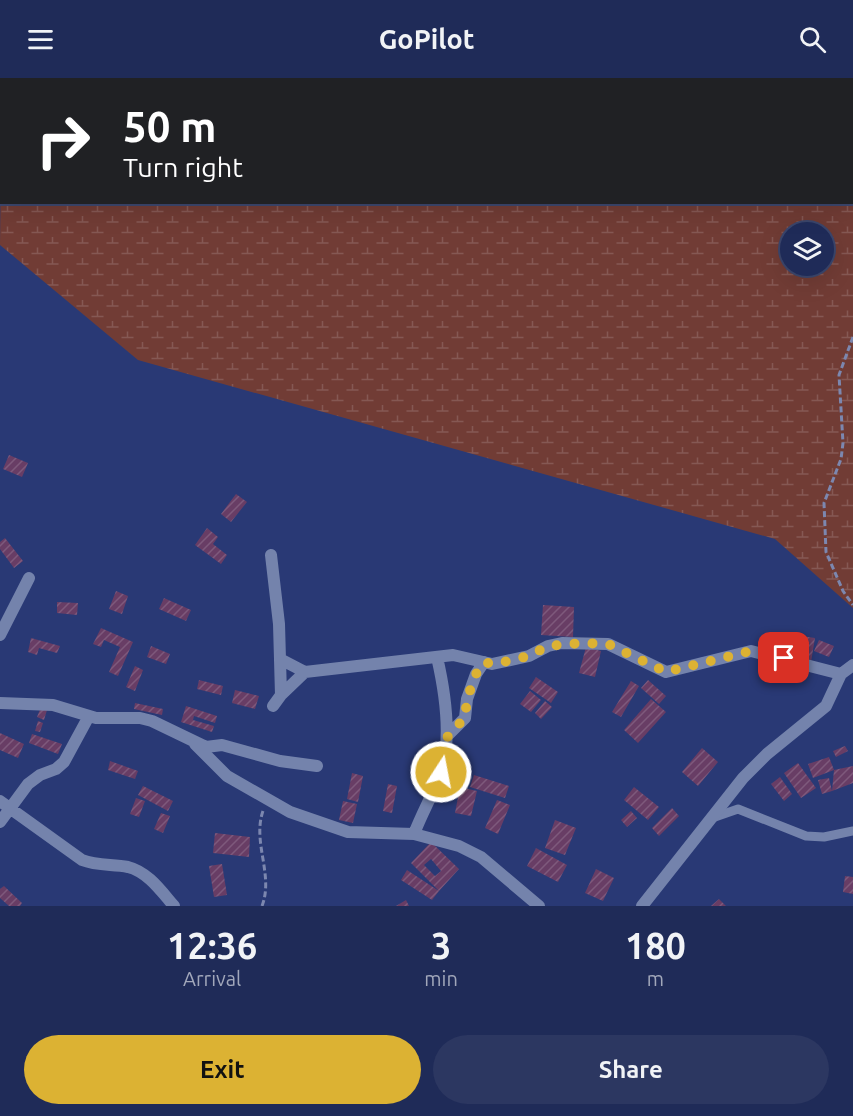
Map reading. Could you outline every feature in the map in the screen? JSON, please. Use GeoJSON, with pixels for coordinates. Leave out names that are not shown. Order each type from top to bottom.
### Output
{"type":"FeatureCollection","features":[{"type":"Feature","properties":{"kind":"street"},"geometry":{"type":"LineString","coordinates":[[271,555],[278,601],[280,659],[277,700],[306,672]]}},
{"type":"Feature","properties":{"kind":"street"},"geometry":{"type":"LineString","coordinates":[[0,635],[29,578]]}},
{"type":"Feature","properties":{"kind":"street"},"geometry":{"type":"LineString","coordinates":[[280,659],[306,672],[453,655],[492,664],[529,656],[548,646],[582,643],[608,644],[666,672],[751,651],[841,674]]}},
{"type":"Feature","properties":{"kind":"street"},"geometry":{"type":"LineString","coordinates":[[414,834],[441,772],[448,735],[443,683],[437,657]]}},
{"type":"Feature","properties":{"kind":"street"},"geometry":{"type":"LineString","coordinates":[[448,735],[465,718],[470,691],[484,662]]}},
{"type":"Feature","properties":{"kind":"street"},"geometry":{"type":"LineString","coordinates":[[642,906],[715,817],[743,778],[767,754],[826,706],[841,674],[853,665]]}},
{"type":"Feature","properties":{"kind":"street"},"geometry":{"type":"LineString","coordinates":[[0,703],[53,705],[89,716],[152,721],[195,744],[206,747],[222,745],[280,761],[317,766]]}},
{"type":"Feature","properties":{"kind":"street"},"geometry":{"type":"LineString","coordinates":[[0,822],[28,784],[40,775],[56,769],[64,762],[89,716]]}},
{"type":"Feature","properties":{"kind":"street"},"geometry":{"type":"LineString","coordinates":[[195,744],[227,776],[290,812],[339,830],[414,834],[459,846],[481,857],[539,906]]}},
{"type":"Feature","properties":{"kind":"street"},"geometry":{"type":"LineString","coordinates":[[0,801],[82,860],[91,864],[129,868],[141,873],[174,906]]}},
{"type":"Feature","properties":{"kind":"lane"},"geometry":{"type":"LineString","coordinates":[[715,817],[738,809],[806,836],[825,837],[853,831]]}},
{"type":"Feature","properties":{"kind":"path"},"geometry":{"type":"LineString","coordinates":[[853,337],[839,375],[842,459],[824,503],[826,552],[843,591],[853,605]]}},
{"type":"Feature","properties":{"kind":"path"},"geometry":{"type":"LineString","coordinates":[[262,906],[266,897],[263,854],[258,833],[268,800]]}},
{"type":"Feature","properties":{"kind":"green space"},"geometry":{"type":"Polygon","coordinates":[[[0,204],[853,204],[853,608],[775,539],[138,360],[0,245],[0,204]]]}},
{"type":"Feature","properties":{"kind":"building"},"geometry":{"type":"Polygon","coordinates":[[[9,455],[28,463],[22,477],[3,469],[9,455]]]}},
{"type":"Feature","properties":{"kind":"building"},"geometry":{"type":"Polygon","coordinates":[[[236,494],[247,502],[231,522],[221,514],[236,494]]]}},
{"type":"Feature","properties":{"kind":"building"},"geometry":{"type":"Polygon","coordinates":[[[207,528],[218,537],[213,544],[227,555],[221,564],[195,545],[207,528]]]}},
{"type":"Feature","properties":{"kind":"building"},"geometry":{"type":"Polygon","coordinates":[[[5,538],[23,561],[14,568],[0,549],[0,542],[5,538]]]}},
{"type":"Feature","properties":{"kind":"building"},"geometry":{"type":"Polygon","coordinates":[[[116,591],[128,596],[122,614],[109,609],[116,591]]]}},
{"type":"Feature","properties":{"kind":"building"},"geometry":{"type":"Polygon","coordinates":[[[164,598],[191,610],[186,621],[159,609],[164,598]]]}},
{"type":"Feature","properties":{"kind":"building"},"geometry":{"type":"Polygon","coordinates":[[[57,602],[78,603],[77,615],[57,613],[57,602]]]}},
{"type":"Feature","properties":{"kind":"building"},"geometry":{"type":"Polygon","coordinates":[[[543,605],[574,607],[573,637],[541,635],[543,605]]]}},
{"type":"Feature","properties":{"kind":"building"},"geometry":{"type":"Polygon","coordinates":[[[101,628],[133,642],[118,676],[109,672],[120,647],[104,640],[101,647],[93,644],[101,628]]]}},
{"type":"Feature","properties":{"kind":"building"},"geometry":{"type":"Polygon","coordinates":[[[802,636],[815,638],[811,662],[798,660],[802,636]]]}},
{"type":"Feature","properties":{"kind":"building"},"geometry":{"type":"Polygon","coordinates":[[[31,638],[60,646],[57,653],[39,648],[37,655],[28,652],[31,638]]]}},
{"type":"Feature","properties":{"kind":"building"},"geometry":{"type":"Polygon","coordinates":[[[819,640],[834,646],[829,657],[814,651],[819,640]]]}},
{"type":"Feature","properties":{"kind":"building"},"geometry":{"type":"Polygon","coordinates":[[[151,646],[170,654],[166,664],[147,657],[151,646]]]}},
{"type":"Feature","properties":{"kind":"building"},"geometry":{"type":"Polygon","coordinates":[[[586,647],[601,651],[595,677],[579,673],[586,647]]]}},
{"type":"Feature","properties":{"kind":"building"},"geometry":{"type":"Polygon","coordinates":[[[135,666],[143,670],[135,691],[126,687],[135,666]]]}},
{"type":"Feature","properties":{"kind":"building"},"geometry":{"type":"Polygon","coordinates":[[[536,677],[558,692],[551,703],[529,688],[536,677]]]}},
{"type":"Feature","properties":{"kind":"building"},"geometry":{"type":"Polygon","coordinates":[[[199,680],[223,686],[221,695],[197,689],[199,680]]]}},
{"type":"Feature","properties":{"kind":"building"},"geometry":{"type":"Polygon","coordinates":[[[648,680],[666,696],[659,704],[641,688],[648,680]]]}},
{"type":"Feature","properties":{"kind":"building"},"geometry":{"type":"Polygon","coordinates":[[[631,681],[639,686],[621,717],[612,712],[631,681]]]}},
{"type":"Feature","properties":{"kind":"building"},"geometry":{"type":"Polygon","coordinates":[[[235,690],[259,696],[255,709],[232,703],[235,690]]]}},
{"type":"Feature","properties":{"kind":"building"},"geometry":{"type":"Polygon","coordinates":[[[530,691],[541,700],[531,712],[520,704],[530,691]]]}},
{"type":"Feature","properties":{"kind":"building"},"geometry":{"type":"Polygon","coordinates":[[[651,699],[666,712],[638,743],[624,730],[651,699]]]}},
{"type":"Feature","properties":{"kind":"building"},"geometry":{"type":"Polygon","coordinates":[[[545,701],[552,707],[541,719],[535,713],[545,701]]]}},
{"type":"Feature","properties":{"kind":"building"},"geometry":{"type":"Polygon","coordinates":[[[135,703],[163,709],[162,715],[134,709],[135,703]]]}},
{"type":"Feature","properties":{"kind":"building"},"geometry":{"type":"Polygon","coordinates":[[[186,706],[217,716],[215,723],[194,716],[193,720],[214,726],[212,732],[181,722],[186,706]]]}},
{"type":"Feature","properties":{"kind":"building"},"geometry":{"type":"Polygon","coordinates":[[[41,707],[47,710],[44,720],[37,717],[41,707]]]}},
{"type":"Feature","properties":{"kind":"building"},"geometry":{"type":"Polygon","coordinates":[[[38,721],[43,723],[40,732],[35,731],[38,721]]]}},
{"type":"Feature","properties":{"kind":"building"},"geometry":{"type":"Polygon","coordinates":[[[0,733],[24,744],[18,758],[0,750],[0,733]]]}},
{"type":"Feature","properties":{"kind":"building"},"geometry":{"type":"Polygon","coordinates":[[[32,734],[62,744],[58,754],[29,743],[32,734]]]}},
{"type":"Feature","properties":{"kind":"building"},"geometry":{"type":"Polygon","coordinates":[[[845,746],[848,751],[836,757],[833,751],[845,746]]]}},
{"type":"Feature","properties":{"kind":"building"},"geometry":{"type":"Polygon","coordinates":[[[702,748],[718,762],[698,786],[682,772],[702,748]]]}},
{"type":"Feature","properties":{"kind":"building"},"geometry":{"type":"Polygon","coordinates":[[[829,757],[834,770],[813,778],[808,764],[829,757]]]}},
{"type":"Feature","properties":{"kind":"building"},"geometry":{"type":"Polygon","coordinates":[[[110,761],[138,771],[135,779],[108,770],[110,761]]]}},
{"type":"Feature","properties":{"kind":"building"},"geometry":{"type":"Polygon","coordinates":[[[798,763],[816,788],[801,798],[784,773],[798,763]]]}},
{"type":"Feature","properties":{"kind":"building"},"geometry":{"type":"Polygon","coordinates":[[[853,766],[853,783],[832,791],[834,770],[853,766]]]}},
{"type":"Feature","properties":{"kind":"building"},"geometry":{"type":"Polygon","coordinates":[[[352,773],[363,776],[358,802],[347,799],[352,773]]]}},
{"type":"Feature","properties":{"kind":"building"},"geometry":{"type":"Polygon","coordinates":[[[474,775],[509,786],[505,798],[470,787],[474,775]]]}},
{"type":"Feature","properties":{"kind":"building"},"geometry":{"type":"Polygon","coordinates":[[[780,777],[792,794],[784,801],[771,784],[780,777]]]}},
{"type":"Feature","properties":{"kind":"building"},"geometry":{"type":"Polygon","coordinates":[[[829,778],[832,791],[822,794],[818,780],[829,778]]]}},
{"type":"Feature","properties":{"kind":"building"},"geometry":{"type":"Polygon","coordinates":[[[388,784],[397,786],[392,813],[383,811],[388,784]]]}},
{"type":"Feature","properties":{"kind":"building"},"geometry":{"type":"Polygon","coordinates":[[[143,786],[173,801],[168,811],[138,795],[143,786]]]}},
{"type":"Feature","properties":{"kind":"building"},"geometry":{"type":"Polygon","coordinates":[[[460,787],[477,791],[471,816],[455,813],[460,787]]]}},
{"type":"Feature","properties":{"kind":"building"},"geometry":{"type":"Polygon","coordinates":[[[634,787],[659,807],[648,820],[624,800],[634,787]]]}},
{"type":"Feature","properties":{"kind":"building"},"geometry":{"type":"Polygon","coordinates":[[[136,798],[145,801],[139,817],[130,814],[136,798]]]}},
{"type":"Feature","properties":{"kind":"building"},"geometry":{"type":"Polygon","coordinates":[[[497,800],[510,805],[498,834],[485,828],[497,800]]]}},
{"type":"Feature","properties":{"kind":"building"},"geometry":{"type":"Polygon","coordinates":[[[343,801],[357,804],[353,823],[339,820],[343,801]]]}},
{"type":"Feature","properties":{"kind":"building"},"geometry":{"type":"Polygon","coordinates":[[[672,808],[679,816],[659,836],[652,828],[672,808]]]}},
{"type":"Feature","properties":{"kind":"building"},"geometry":{"type":"Polygon","coordinates":[[[631,811],[637,818],[627,827],[621,820],[631,811]]]}},
{"type":"Feature","properties":{"kind":"building"},"geometry":{"type":"Polygon","coordinates":[[[161,813],[170,816],[163,833],[154,829],[161,813]]]}},
{"type":"Feature","properties":{"kind":"building"},"geometry":{"type":"Polygon","coordinates":[[[555,820],[576,828],[565,855],[545,848],[555,820]]]}},
{"type":"Feature","properties":{"kind":"building"},"geometry":{"type":"Polygon","coordinates":[[[215,833],[250,837],[249,857],[213,853],[215,833]]]}},
{"type":"Feature","properties":{"kind":"building"},"geometry":{"type":"Polygon","coordinates":[[[431,842],[459,869],[439,891],[411,863],[431,842]],[[431,859],[424,865],[435,876],[441,871],[431,859]]]}},
{"type":"Feature","properties":{"kind":"building"},"geometry":{"type":"Polygon","coordinates":[[[536,848],[567,865],[558,882],[527,866],[536,848]]]}},
{"type":"Feature","properties":{"kind":"building"},"geometry":{"type":"Polygon","coordinates":[[[222,864],[227,895],[214,897],[209,866],[222,864]]]}},
{"type":"Feature","properties":{"kind":"building"},"geometry":{"type":"Polygon","coordinates":[[[596,869],[614,878],[603,901],[585,893],[596,869]]]}},
{"type":"Feature","properties":{"kind":"building"},"geometry":{"type":"Polygon","coordinates":[[[407,870],[439,891],[432,900],[401,880],[407,870]]]}},
{"type":"Feature","properties":{"kind":"building"},"geometry":{"type":"Polygon","coordinates":[[[845,876],[853,877],[853,894],[843,892],[845,876]]]}},
{"type":"Feature","properties":{"kind":"building"},"geometry":{"type":"Polygon","coordinates":[[[4,886],[22,903],[20,906],[9,906],[0,898],[0,889],[4,886]]]}},
{"type":"Feature","properties":{"kind":"building"},"geometry":{"type":"Polygon","coordinates":[[[719,899],[726,906],[711,906],[719,899]]]}},
{"type":"Feature","properties":{"kind":"building"},"geometry":{"type":"Polygon","coordinates":[[[406,900],[409,906],[396,906],[406,900]]]}},
{"type":"Feature","properties":{"kind":"route"},"geometry":{"type":"LineString","coordinates":[[441,772],[448,735],[465,718],[467,699],[476,674],[484,662],[492,664],[529,656],[548,646],[562,643],[608,644],[666,672],[751,651],[784,658]]}}]}
